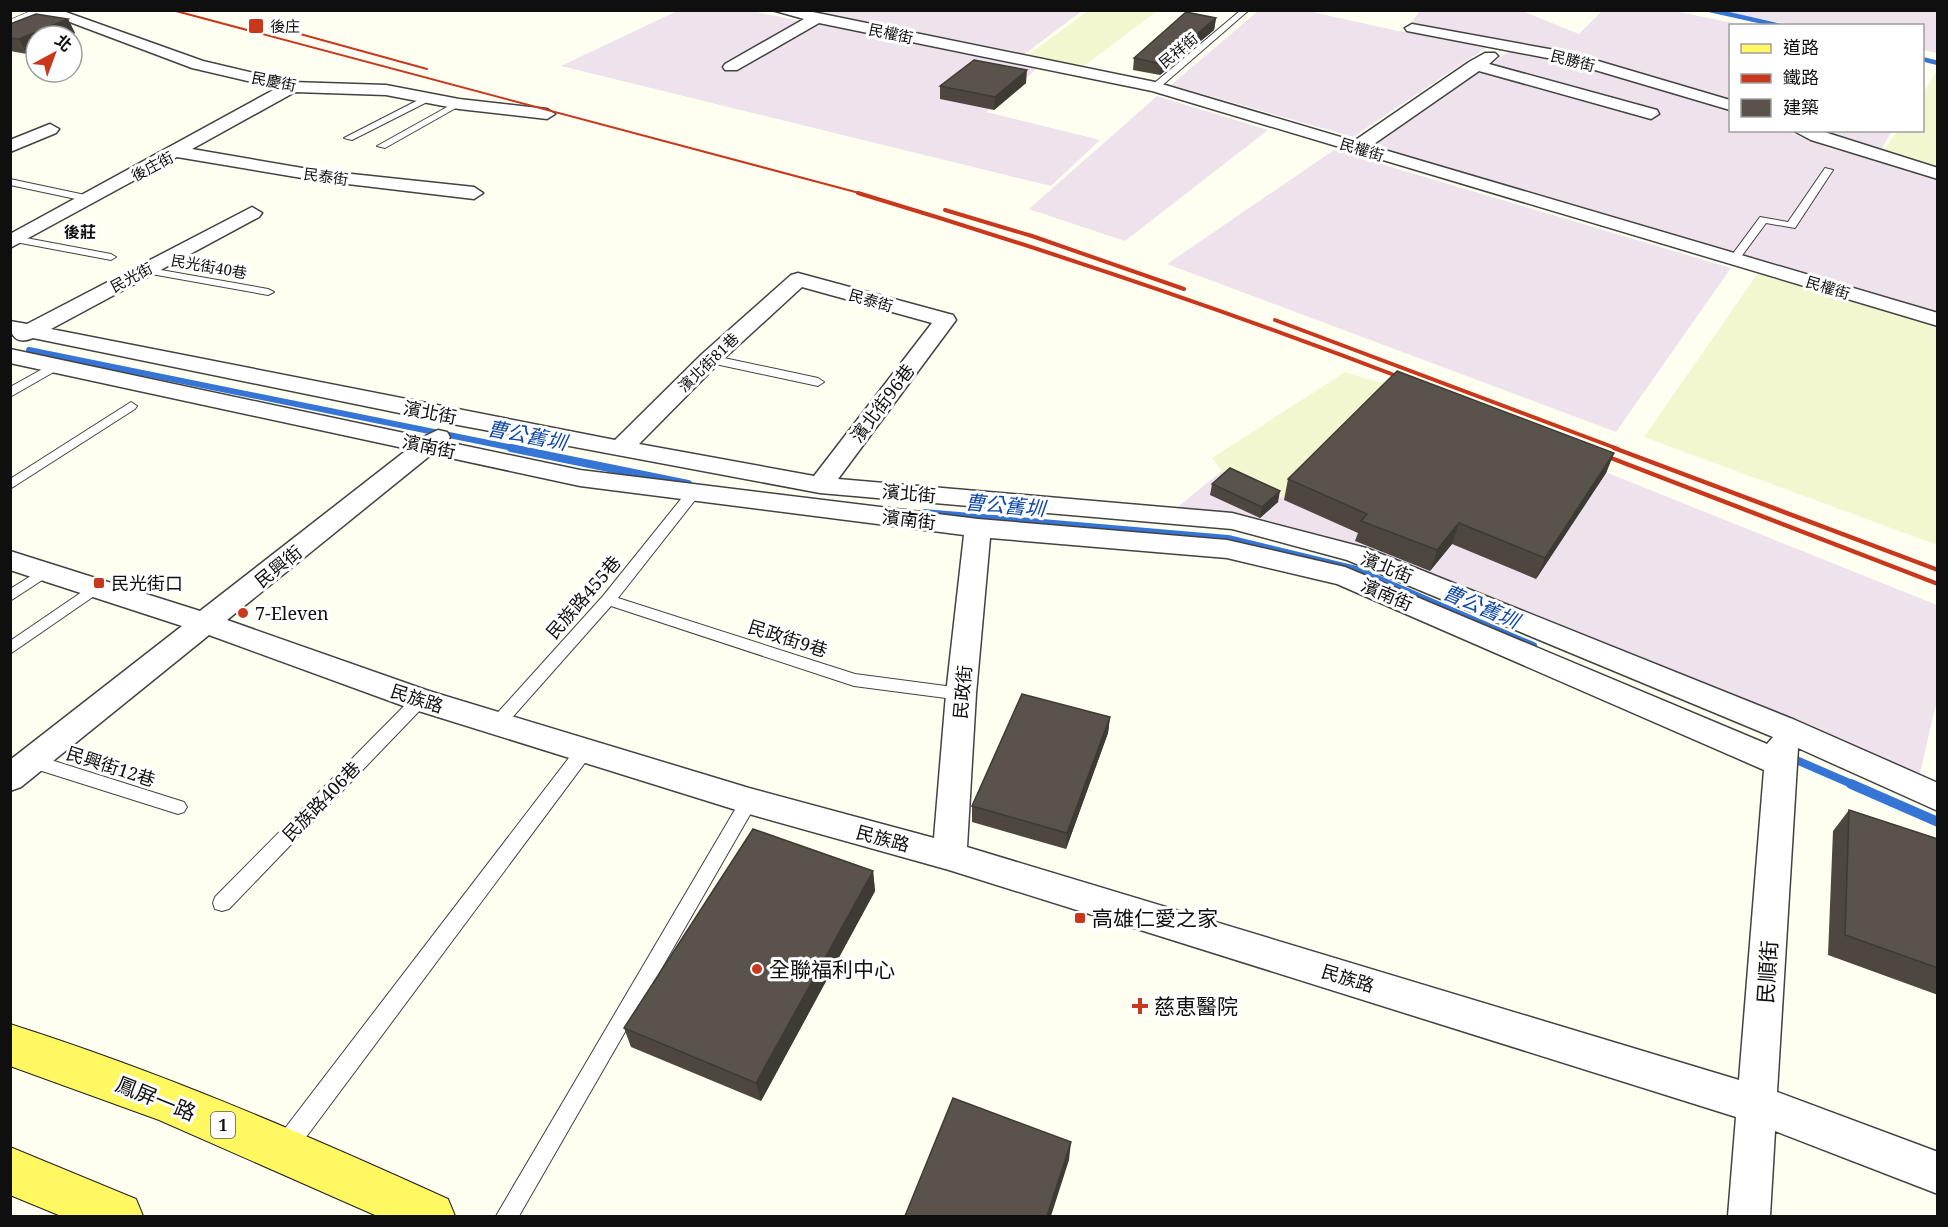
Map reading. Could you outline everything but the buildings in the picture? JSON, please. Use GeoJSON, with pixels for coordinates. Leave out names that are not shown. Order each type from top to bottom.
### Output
{"type":"FeatureCollection","features":[{"type":"Feature","properties":{"kind":"main road","name":"鳳屏一路"},"geometry":{"type":"LineString","coordinates":[[10,1045],[66,1062],[283,1149],[431,1216]]}},
{"type":"Feature","properties":{"kind":"main road"},"geometry":{"type":"LineString","coordinates":[[10,1171],[119,1216]]}},
{"type":"Feature","properties":{"kind":"street","name":"民權街"},"geometry":{"type":"LineString","coordinates":[[779,10],[1155,87],[1938,320]]}},
{"type":"Feature","properties":{"kind":"street"},"geometry":{"type":"LineString","coordinates":[[10,27],[45,11]]}},
{"type":"Feature","properties":{"kind":"street","name":"民慶街"},"geometry":{"type":"LineString","coordinates":[[45,11],[60,14],[198,65],[292,87],[386,90],[459,104],[547,114]]}},
{"type":"Feature","properties":{"kind":"street"},"geometry":{"type":"LineString","coordinates":[[10,27],[60,14]]}},
{"type":"Feature","properties":{"kind":"street"},"geometry":{"type":"LineString","coordinates":[[10,39],[60,14]]}},
{"type":"Feature","properties":{"kind":"street"},"geometry":{"type":"LineString","coordinates":[[731,67],[817,18]]}},
{"type":"Feature","properties":{"kind":"street","name":"民勝街"},"geometry":{"type":"LineString","coordinates":[[1412,28],[1571,58],[1729,104]]}},
{"type":"Feature","properties":{"kind":"street"},"geometry":{"type":"LineString","coordinates":[[1357,147],[1506,44]]}},
{"type":"Feature","properties":{"kind":"street"},"geometry":{"type":"LineString","coordinates":[[1475,65],[1651,114]]}},
{"type":"Feature","properties":{"kind":"street","name":"後庄街"},"geometry":{"type":"LineString","coordinates":[[12,240],[178,152],[292,87]]}},
{"type":"Feature","properties":{"kind":"street"},"geometry":{"type":"LineString","coordinates":[[10,147],[50,129],[20,124]]}},
{"type":"Feature","properties":{"kind":"street"},"geometry":{"type":"LineString","coordinates":[[1805,132],[1851,149],[1892,158],[1938,174]]}},
{"type":"Feature","properties":{"kind":"street","name":"民泰街"},"geometry":{"type":"LineString","coordinates":[[178,152],[314,175],[474,193]]}},
{"type":"Feature","properties":{"kind":"street","name":"民光街"},"geometry":{"type":"LineString","coordinates":[[17,333],[252,213]]}},
{"type":"Feature","properties":{"kind":"street","name":"民泰街"},"geometry":{"type":"LineString","coordinates":[[798,279],[945,321]]}},
{"type":"Feature","properties":{"kind":"street","name":"濱北街81巷"},"geometry":{"type":"LineString","coordinates":[[621,448],[710,359],[798,279]]}},
{"type":"Feature","properties":{"kind":"street","name":"濱北街96巷"},"geometry":{"type":"LineString","coordinates":[[820,485],[945,321]]}},
{"type":"Feature","properties":{"kind":"street","name":"濱北街"},"geometry":{"type":"LineString","coordinates":[[17,333],[444,431],[621,448],[820,485],[1232,521],[1356,554],[1782,746]]}},
{"type":"Feature","properties":{"kind":"street","name":"濱南街"},"geometry":{"type":"LineString","coordinates":[[10,356],[55,366],[444,431],[579,478],[978,528],[1227,549],[1345,576],[1782,746]]}},
{"type":"Feature","properties":{"kind":"street","name":"民興街"},"geometry":{"type":"LineString","coordinates":[[21,770],[444,431]]}},
{"type":"Feature","properties":{"kind":"street","name":"民政街"},"geometry":{"type":"LineString","coordinates":[[949,855],[961,694],[978,528]]}},
{"type":"Feature","properties":{"kind":"street","name":"民族路"},"geometry":{"type":"LineString","coordinates":[[10,560],[205,624],[420,700],[749,801],[949,855],[1759,1105],[1938,1173]]}},
{"type":"Feature","properties":{"kind":"street"},"geometry":{"type":"LineString","coordinates":[[1782,746],[1938,798]]}},
{"type":"Feature","properties":{"kind":"street","name":"民順街"},"geometry":{"type":"LineString","coordinates":[[1749,1216],[1759,1105],[1782,746]]}},
{"type":"Feature","properties":{"kind":"lane","name":"民祥街"},"geometry":{"type":"LineString","coordinates":[[1155,87],[1246,10]]}},
{"type":"Feature","properties":{"kind":"lane"},"geometry":{"type":"LineString","coordinates":[[349,138],[428,98]]}},
{"type":"Feature","properties":{"kind":"lane"},"geometry":{"type":"LineString","coordinates":[[382,146],[459,104]]}},
{"type":"Feature","properties":{"kind":"lane"},"geometry":{"type":"LineString","coordinates":[[1734,260],[1764,219],[1791,226],[1827,170]]}},
{"type":"Feature","properties":{"kind":"lane"},"geometry":{"type":"LineString","coordinates":[[10,182],[90,199]]}},
{"type":"Feature","properties":{"kind":"lane"},"geometry":{"type":"LineString","coordinates":[[12,240],[111,257]]}},
{"type":"Feature","properties":{"kind":"lane","name":"民光街40巷"},"geometry":{"type":"LineString","coordinates":[[144,270],[268,292]]}},
{"type":"Feature","properties":{"kind":"lane"},"geometry":{"type":"LineString","coordinates":[[710,359],[818,382]]}},
{"type":"Feature","properties":{"kind":"lane"},"geometry":{"type":"LineString","coordinates":[[10,393],[55,366]]}},
{"type":"Feature","properties":{"kind":"lane"},"geometry":{"type":"LineString","coordinates":[[10,485],[131,406]]}},
{"type":"Feature","properties":{"kind":"lane","name":"民族路455巷"},"geometry":{"type":"LineString","coordinates":[[498,724],[608,600],[694,492]]}},
{"type":"Feature","properties":{"kind":"lane"},"geometry":{"type":"LineString","coordinates":[[10,596],[45,572]]}},
{"type":"Feature","properties":{"kind":"lane"},"geometry":{"type":"LineString","coordinates":[[10,649],[95,588]]}},
{"type":"Feature","properties":{"kind":"lane","name":"民政街9巷"},"geometry":{"type":"LineString","coordinates":[[608,600],[854,680],[961,694]]}},
{"type":"Feature","properties":{"kind":"lane","name":"民族路406巷"},"geometry":{"type":"LineString","coordinates":[[222,903],[420,700]]}},
{"type":"Feature","properties":{"kind":"lane"},"geometry":{"type":"LineString","coordinates":[[283,1149],[584,751]]}},
{"type":"Feature","properties":{"kind":"lane","name":"民興街12巷"},"geometry":{"type":"LineString","coordinates":[[21,770],[178,807]]}},
{"type":"Feature","properties":{"kind":"lane"},"geometry":{"type":"LineString","coordinates":[[507,1216],[749,801]]}},
{"type":"Feature","properties":{"kind":"shaded area"},"geometry":{"type":"Polygon","coordinates":[[[1670,10],[1737,24],[1729,24],[1729,102],[1646,76],[1490,37],[1411,23],[1420,11],[1522,11],[1579,34],[1602,11],[1670,10]]]}},
{"type":"Feature","properties":{"kind":"shaded area"},"geometry":{"type":"Polygon","coordinates":[[[677,11],[751,11],[1038,68],[986,112],[1100,140],[1051,186],[561,66],[677,11]]]}},
{"type":"Feature","properties":{"kind":"shaded area"},"geometry":{"type":"Polygon","coordinates":[[[800,11],[1082,11],[1022,56],[800,11]]]}},
{"type":"Feature","properties":{"kind":"shaded area"},"geometry":{"type":"Polygon","coordinates":[[[1258,11],[1308,11],[1398,31],[1490,45],[1353,137],[1171,85],[1258,11]]]}},
{"type":"Feature","properties":{"kind":"shaded area"},"geometry":{"type":"Polygon","coordinates":[[[1718,11],[1937,11],[1937,53],[1924,50],[1924,24],[1789,24],[1718,11]]]}},
{"type":"Feature","properties":{"kind":"shaded area"},"geometry":{"type":"Polygon","coordinates":[[[1511,50],[1665,88],[1729,109],[1729,132],[1788,132],[1831,149],[1895,163],[1937,178],[1937,313],[1372,147],[1511,50]]]}},
{"type":"Feature","properties":{"kind":"shaded area"},"geometry":{"type":"Polygon","coordinates":[[[1157,96],[1268,130],[1125,241],[1029,209],[1157,96]]]}},
{"type":"Feature","properties":{"kind":"shaded area"},"geometry":{"type":"Polygon","coordinates":[[[1811,132],[1891,132],[1881,150],[1849,146],[1811,132]]]}},
{"type":"Feature","properties":{"kind":"shaded area"},"geometry":{"type":"Polygon","coordinates":[[[1334,150],[1731,268],[1616,432],[1167,264],[1334,150]]]}},
{"type":"Feature","properties":{"kind":"shaded area"},"geometry":{"type":"Polygon","coordinates":[[[1391,386],[1937,605],[1937,700],[1918,782],[1314,537],[1165,517],[1222,471],[1284,498],[1391,386]]]}},
{"type":"Feature","properties":{"kind":"green space"},"geometry":{"type":"Polygon","coordinates":[[[1088,11],[1157,11],[1080,69],[1025,57],[1088,11]]]}},
{"type":"Feature","properties":{"kind":"green space"},"geometry":{"type":"Polygon","coordinates":[[[1937,71],[1937,169],[1882,152],[1896,132],[1924,132],[1924,91],[1937,71]]]}},
{"type":"Feature","properties":{"kind":"green space"},"geometry":{"type":"Polygon","coordinates":[[[1758,273],[1937,326],[1937,545],[1644,437],[1758,273]]]}},
{"type":"Feature","properties":{"kind":"green space"},"geometry":{"type":"Polygon","coordinates":[[[1345,372],[1391,386],[1284,498],[1222,471],[1212,458],[1345,372]]]}},
{"type":"Feature","properties":{"kind":"waterway"},"geometry":{"type":"LineString","coordinates":[[1710,10],[1772,24]]}},
{"type":"Feature","properties":{"kind":"waterway"},"geometry":{"type":"LineString","coordinates":[[1924,60],[1938,63]]}},
{"type":"Feature","properties":{"kind":"waterway","name":"曹公舊圳"},"geometry":{"type":"LineString","coordinates":[[29,350],[518,449]]}},
{"type":"Feature","properties":{"kind":"waterway","name":"曹公舊圳"},"geometry":{"type":"LineString","coordinates":[[511,448],[688,484]]}},
{"type":"Feature","properties":{"kind":"waterway","name":"曹公舊圳"},"geometry":{"type":"LineString","coordinates":[[924,513],[1228,539],[1356,570],[1533,646]]}},
{"type":"Feature","properties":{"kind":"waterway","name":"曹公舊圳"},"geometry":{"type":"LineString","coordinates":[[1787,756],[1854,785]]}},
{"type":"Feature","properties":{"kind":"waterway","name":"曹公舊圳"},"geometry":{"type":"LineString","coordinates":[[1851,784],[1938,822]]}},
{"type":"Feature","properties":{"kind":"railway"},"geometry":{"type":"LineString","coordinates":[[172,10],[863,194]]}},
{"type":"Feature","properties":{"kind":"railway"},"geometry":{"type":"LineString","coordinates":[[282,29],[427,69]]}},
{"type":"Feature","properties":{"kind":"railway"},"geometry":{"type":"LineString","coordinates":[[858,193],[1136,282],[1410,381]]}},
{"type":"Feature","properties":{"kind":"railway"},"geometry":{"type":"LineString","coordinates":[[945,210],[1032,236],[1184,289]]}},
{"type":"Feature","properties":{"kind":"railway"},"geometry":{"type":"LineString","coordinates":[[1275,320],[1618,449]]}},
{"type":"Feature","properties":{"kind":"railway"},"geometry":{"type":"LineString","coordinates":[[1614,448],[1938,570]]}},
{"type":"Feature","properties":{"kind":"railway"},"geometry":{"type":"LineString","coordinates":[[1598,453],[1938,584]]}},
{"type":"Feature","properties":{"kind":"place","name":"後庄"},"geometry":{"type":"Point","coordinates":[256,26]}},
{"type":"Feature","properties":{"kind":"place","name":"民光街口"},"geometry":{"type":"Point","coordinates":[99,583]}},
{"type":"Feature","properties":{"kind":"place","name":"7-Eleven"},"geometry":{"type":"Point","coordinates":[243,613]}},
{"type":"Feature","properties":{"kind":"place","name":"高雄仁愛之家"},"geometry":{"type":"Point","coordinates":[1080,918]}},
{"type":"Feature","properties":{"kind":"place","name":"全聯福利中心"},"geometry":{"type":"Point","coordinates":[757,969]}},
{"type":"Feature","properties":{"kind":"place","name":"慈恵醫院"},"geometry":{"type":"Point","coordinates":[1140,1006]}},
{"type":"Feature","properties":{"kind":"district","name":"後莊"},"geometry":{"type":"Point","coordinates":[80,232]}}]}
